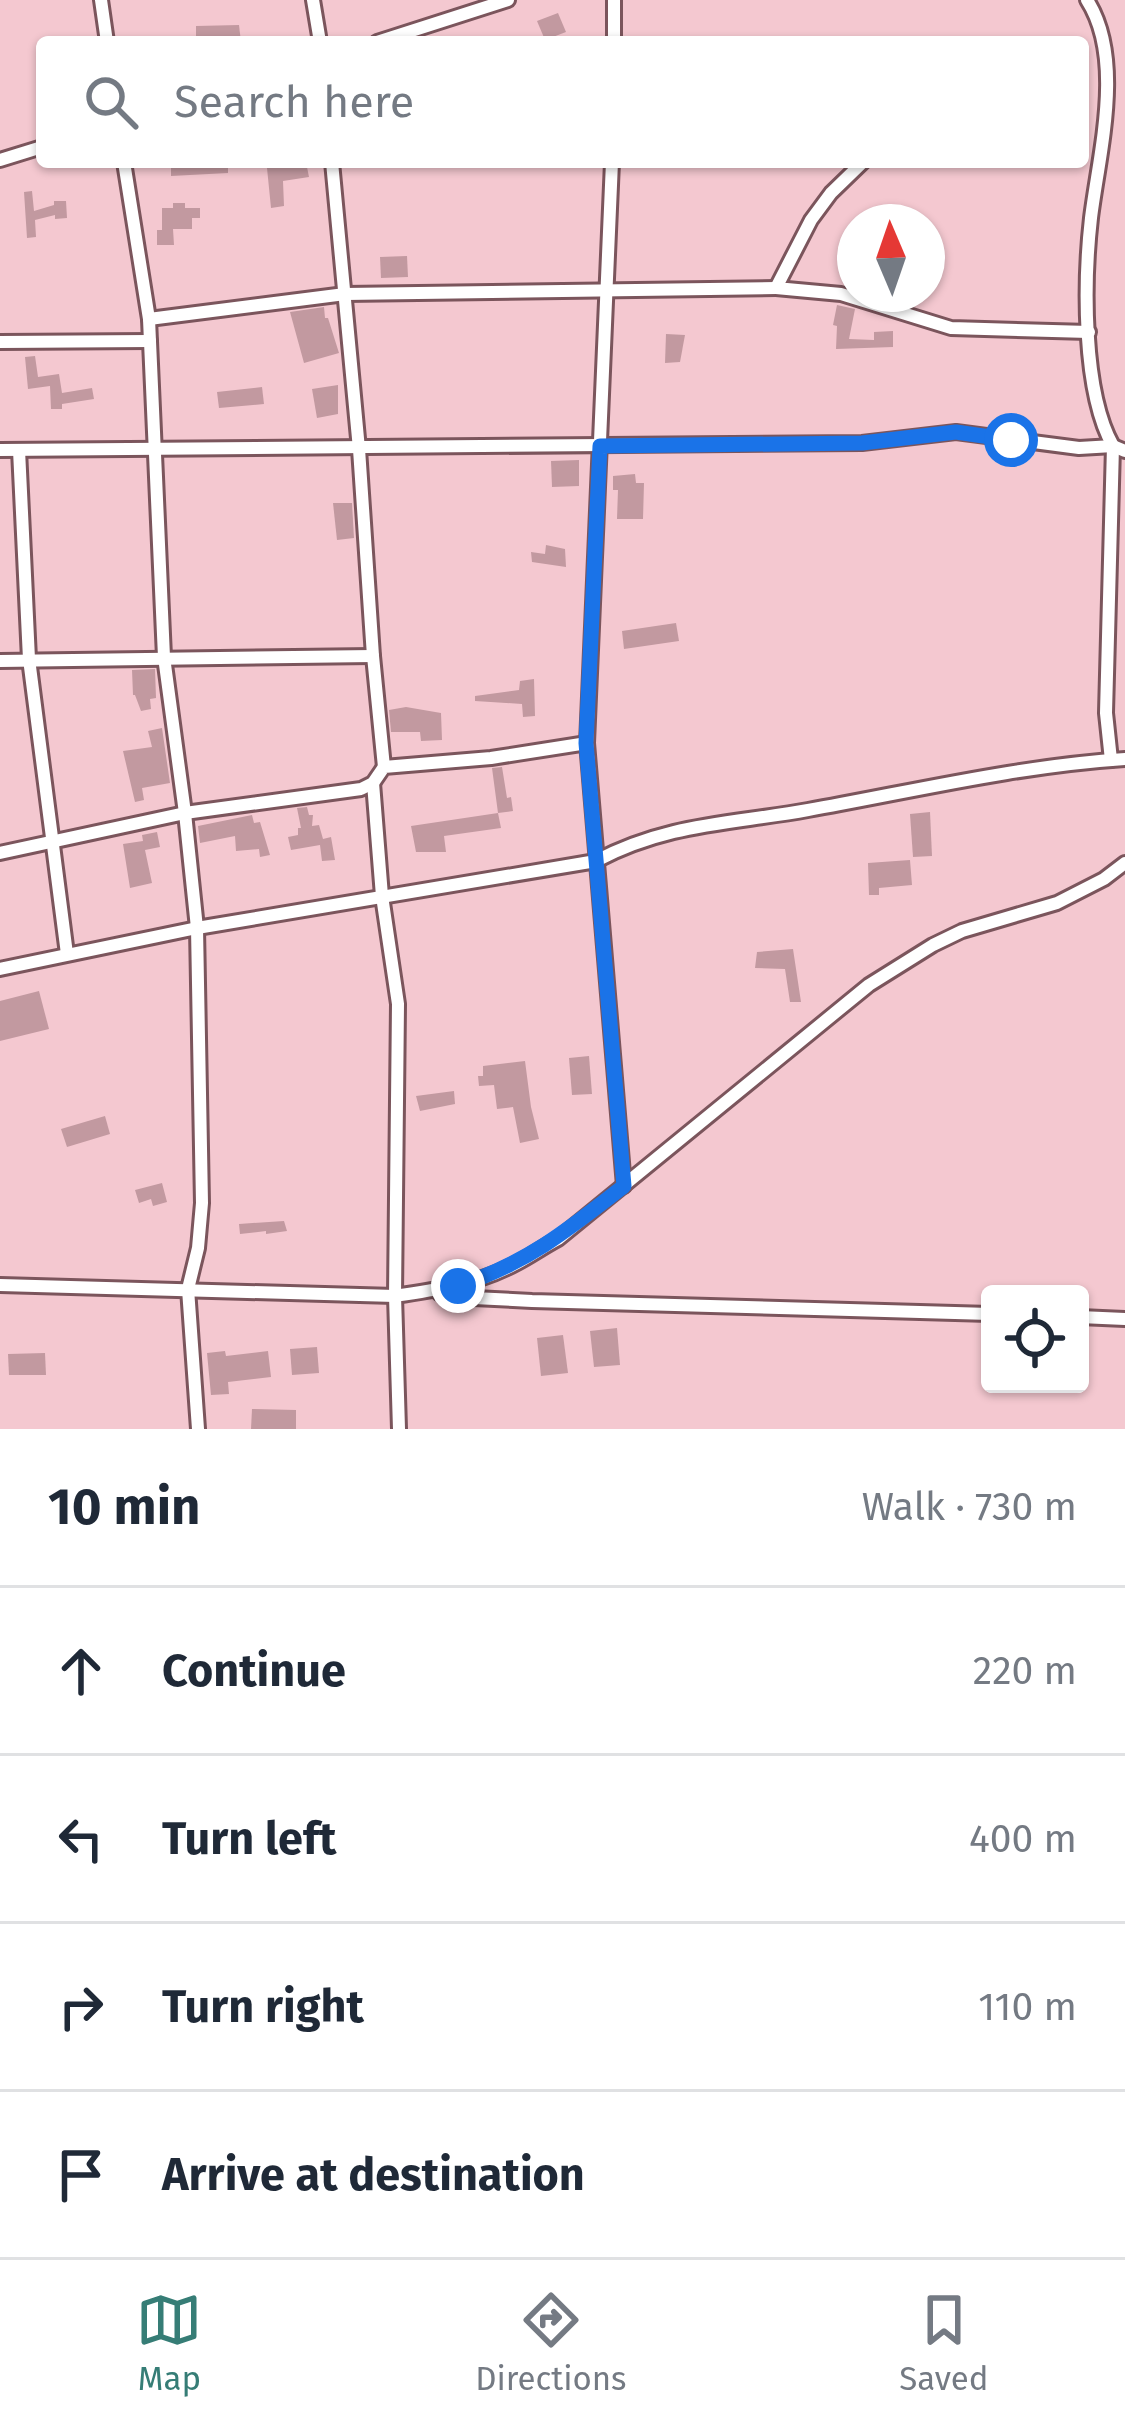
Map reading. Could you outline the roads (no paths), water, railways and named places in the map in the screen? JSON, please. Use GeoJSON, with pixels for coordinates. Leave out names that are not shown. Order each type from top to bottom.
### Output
{"type":"FeatureCollection","features":[{"type":"Feature","properties":{"kind":"street"},"geometry":{"type":"LineString","coordinates":[[101,0],[106,36]]}},
{"type":"Feature","properties":{"kind":"street"},"geometry":{"type":"LineString","coordinates":[[313,0],[319,36]]}},
{"type":"Feature","properties":{"kind":"street"},"geometry":{"type":"LineString","coordinates":[[396,36],[508,0]]}},
{"type":"Feature","properties":{"kind":"street"},"geometry":{"type":"LineString","coordinates":[[614,0],[614,36]]}},
{"type":"Feature","properties":{"kind":"street"},"geometry":{"type":"LineString","coordinates":[[0,969],[197,928],[596,861],[624,846],[683,828],[753,820],[1011,771],[1118,760],[1106,713],[1119,448],[1105,432],[1094,398],[1089,332],[1091,217],[1107,129],[1107,93],[1101,33],[1087,0]]}},
{"type":"Feature","properties":{"kind":"street"},"geometry":{"type":"LineString","coordinates":[[0,160],[36,149]]}},
{"type":"Feature","properties":{"kind":"street"},"geometry":{"type":"LineString","coordinates":[[125,168],[149,319],[164,657],[197,928],[202,1203],[188,1289],[198,1429]]}},
{"type":"Feature","properties":{"kind":"street"},"geometry":{"type":"LineString","coordinates":[[0,853],[185,813],[361,788],[374,782],[383,767],[333,168]]}},
{"type":"Feature","properties":{"kind":"street"},"geometry":{"type":"LineString","coordinates":[[612,168],[586,743],[624,1186]]}},
{"type":"Feature","properties":{"kind":"street"},"geometry":{"type":"LineString","coordinates":[[776,288],[830,193],[857,168]]}},
{"type":"Feature","properties":{"kind":"street"},"geometry":{"type":"LineString","coordinates":[[149,319],[345,294],[776,288],[841,294],[951,328],[1089,332]]}},
{"type":"Feature","properties":{"kind":"street"},"geometry":{"type":"LineString","coordinates":[[0,342],[150,341]]}},
{"type":"Feature","properties":{"kind":"street"},"geometry":{"type":"LineString","coordinates":[[0,450],[862,443],[956,432],[1079,448],[1119,448]]}},
{"type":"Feature","properties":{"kind":"street"},"geometry":{"type":"LineString","coordinates":[[19,450],[29,659],[67,954]]}},
{"type":"Feature","properties":{"kind":"street"},"geometry":{"type":"LineString","coordinates":[[0,661],[373,656]]}},
{"type":"Feature","properties":{"kind":"street"},"geometry":{"type":"LineString","coordinates":[[383,767],[491,758],[586,743]]}},
{"type":"Feature","properties":{"kind":"street"},"geometry":{"type":"LineString","coordinates":[[374,782],[382,896],[398,1004],[394,1296],[399,1429]]}},
{"type":"Feature","properties":{"kind":"street"},"geometry":{"type":"LineString","coordinates":[[0,1285],[394,1296],[458,1286],[508,1268],[558,1239],[869,985],[962,931],[1057,903],[1105,879],[1125,863]]}},
{"type":"Feature","properties":{"kind":"street"},"geometry":{"type":"LineString","coordinates":[[426,1292],[532,1301],[981,1313]]}},
{"type":"Feature","properties":{"kind":"street"},"geometry":{"type":"LineString","coordinates":[[1089,1317],[1125,1319]]}}]}
